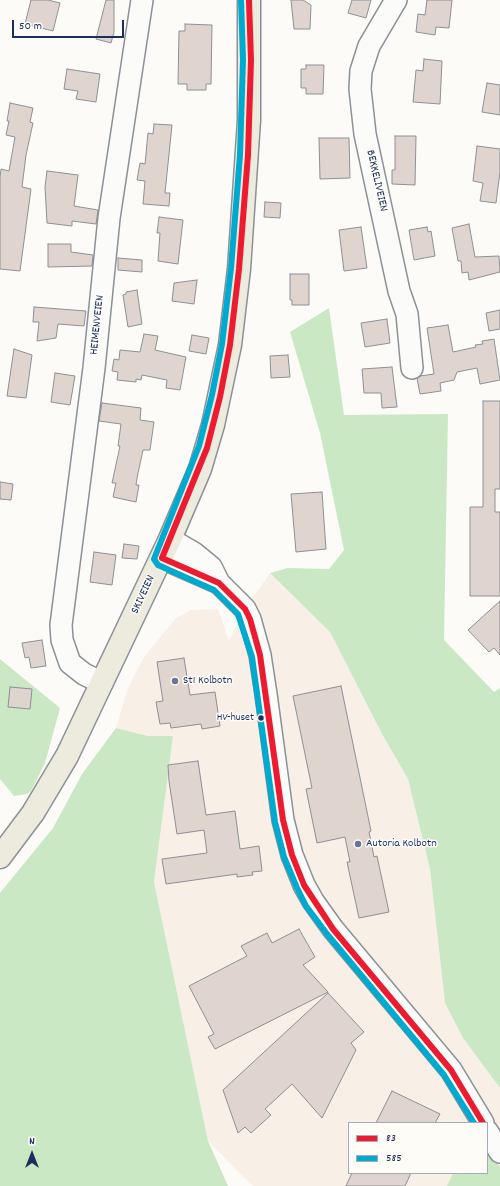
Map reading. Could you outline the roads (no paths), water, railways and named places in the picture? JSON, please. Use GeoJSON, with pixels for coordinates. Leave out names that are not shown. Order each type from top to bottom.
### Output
{"type":"FeatureCollection","features":[{"type":"Feature","properties":{"kind":"main road","name":"SKIVEIEN"},"geometry":{"type":"LineString","coordinates":[[0,857],[33,813],[52,784],[106,677],[166,548],[200,469],[211,433],[220,397],[230,344],[239,269],[248,148],[250,60],[249,0]]}},
{"type":"Feature","properties":{"kind":"street","name":"HEIMENVEIEN"},"geometry":{"type":"LineString","coordinates":[[106,677],[66,650],[61,634],[62,616],[94,368],[109,218],[142,0]]}},
{"type":"Feature","properties":{"kind":"street","name":"BEKKELIVEIEN"},"geometry":{"type":"LineString","coordinates":[[396,0],[369,46],[361,71],[360,89],[365,134],[399,291],[407,314],[412,368]]}},
{"type":"Feature","properties":{"kind":"street"},"geometry":{"type":"LineString","coordinates":[[166,548],[219,583],[245,610],[254,631],[266,694],[283,820],[292,855],[304,885],[313,901],[333,929],[451,1070],[481,1122]]}},
{"type":"Feature","properties":{"kind":"street"},"geometry":{"type":"LineString","coordinates":[[488,1133],[500,1152]]}},
{"type":"Feature","properties":{"kind":"place","name":"St1 Kolbotn"},"geometry":{"type":"Point","coordinates":[175,681]}},
{"type":"Feature","properties":{"kind":"place","name":"HV-huset"},"geometry":{"type":"Point","coordinates":[261,718]}},
{"type":"Feature","properties":{"kind":"place","name":"Autoria Kolbotn"},"geometry":{"type":"Point","coordinates":[358,844]}}]}
